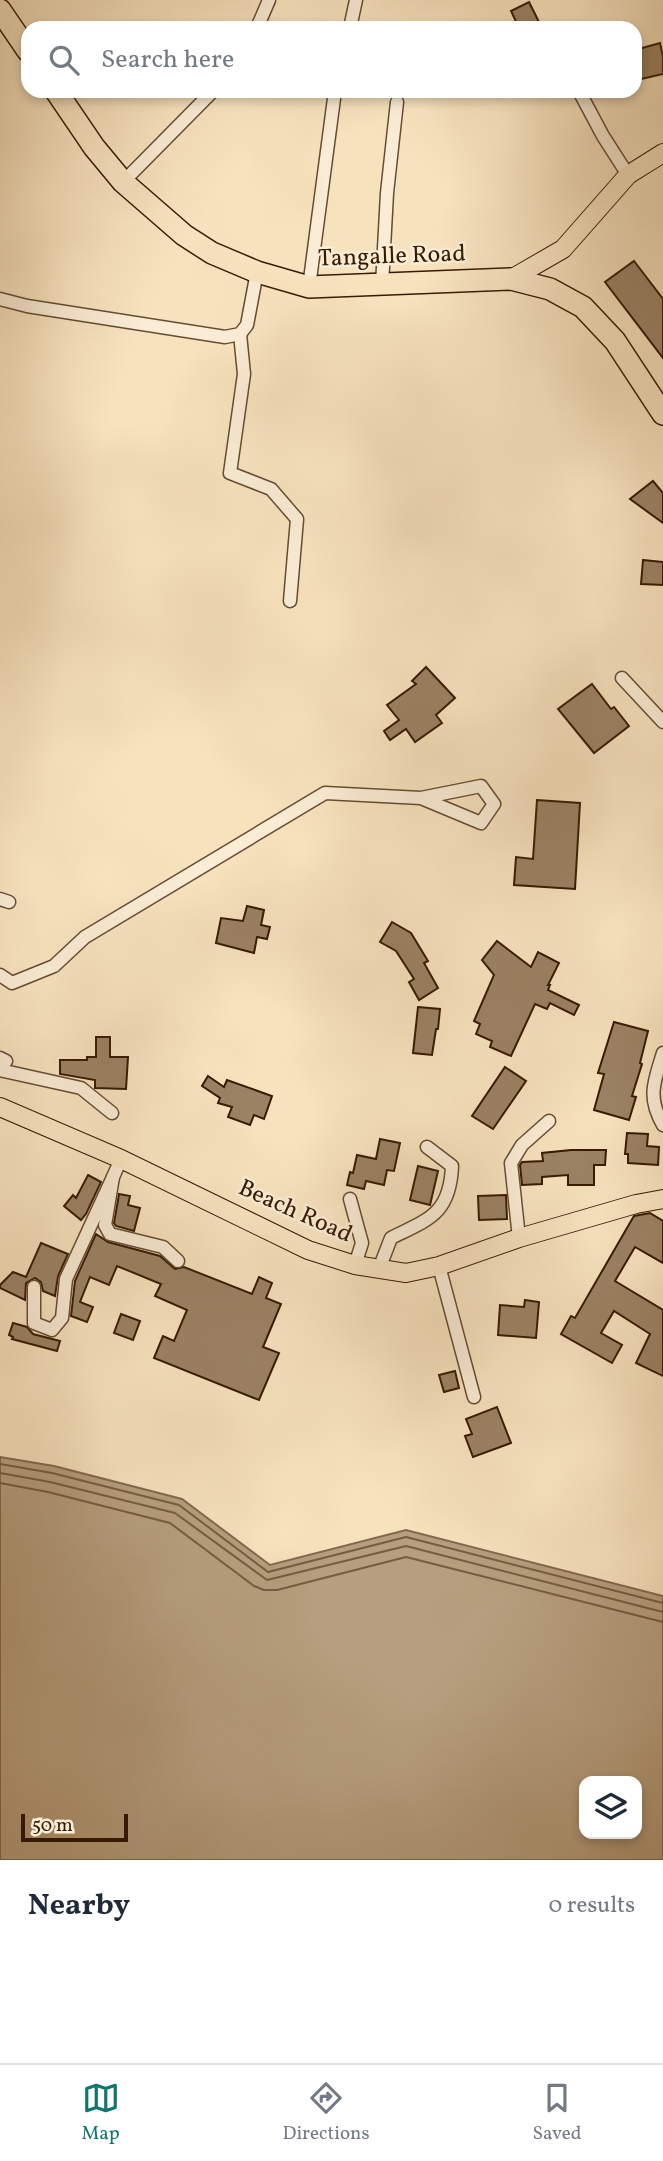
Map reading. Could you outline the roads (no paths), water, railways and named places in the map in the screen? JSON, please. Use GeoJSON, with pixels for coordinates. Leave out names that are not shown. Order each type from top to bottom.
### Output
{"type":"FeatureCollection","features":[{"type":"Feature","properties":{"kind":"highway"},"geometry":{"type":"LineString","coordinates":[[0,9],[21,40]]}},
{"type":"Feature","properties":{"kind":"highway","name":"Tangalle Road"},"geometry":{"type":"LineString","coordinates":[[61,98],[94,147],[123,182],[184,234],[212,253],[257,272],[309,287],[511,279],[550,289],[583,307],[615,341],[663,414]]}},
{"type":"Feature","properties":{"kind":"main road"},"geometry":{"type":"LineString","coordinates":[[511,279],[563,249],[628,175],[663,153]]}},
{"type":"Feature","properties":{"kind":"main road","name":"Beach Road"},"geometry":{"type":"LineString","coordinates":[[0,1107],[121,1159],[308,1250],[355,1265],[406,1273],[439,1266],[519,1238],[636,1204],[663,1199]]}},
{"type":"Feature","properties":{"kind":"street"},"geometry":{"type":"LineString","coordinates":[[260,21],[269,0]]}},
{"type":"Feature","properties":{"kind":"street"},"geometry":{"type":"LineString","coordinates":[[351,21],[356,0]]}},
{"type":"Feature","properties":{"kind":"street"},"geometry":{"type":"LineString","coordinates":[[123,182],[206,98]]}},
{"type":"Feature","properties":{"kind":"street"},"geometry":{"type":"LineString","coordinates":[[309,287],[334,98]]}},
{"type":"Feature","properties":{"kind":"street"},"geometry":{"type":"LineString","coordinates":[[583,98],[628,175]]}},
{"type":"Feature","properties":{"kind":"street"},"geometry":{"type":"LineString","coordinates":[[382,285],[387,193],[397,102]]}},
{"type":"Feature","properties":{"kind":"street"},"geometry":{"type":"LineString","coordinates":[[0,299],[27,306],[225,337],[240,334],[247,325],[257,272]]}},
{"type":"Feature","properties":{"kind":"street"},"geometry":{"type":"LineString","coordinates":[[240,334],[244,374],[230,473],[271,489],[297,519],[290,601]]}},
{"type":"Feature","properties":{"kind":"street"},"geometry":{"type":"LineString","coordinates":[[622,678],[663,722]]}},
{"type":"Feature","properties":{"kind":"street"},"geometry":{"type":"LineString","coordinates":[[0,975],[12,983],[54,965],[86,937],[325,793],[421,798],[481,786],[494,804],[481,823],[421,798]]}},
{"type":"Feature","properties":{"kind":"street"},"geometry":{"type":"LineString","coordinates":[[663,1054],[654,1081],[653,1107],[663,1125]]}},
{"type":"Feature","properties":{"kind":"street"},"geometry":{"type":"LineString","coordinates":[[0,1058],[6,1061],[0,1070],[81,1088],[112,1114]]}},
{"type":"Feature","properties":{"kind":"street"},"geometry":{"type":"LineString","coordinates":[[519,1238],[511,1163],[522,1145],[549,1121]]}},
{"type":"Feature","properties":{"kind":"street"},"geometry":{"type":"LineString","coordinates":[[379,1269],[391,1238],[435,1216],[451,1186],[452,1166],[427,1147]]}},
{"type":"Feature","properties":{"kind":"street"},"geometry":{"type":"LineString","coordinates":[[34,1287],[34,1323],[52,1330],[62,1318],[66,1279],[121,1159]]}},
{"type":"Feature","properties":{"kind":"street"},"geometry":{"type":"LineString","coordinates":[[113,1178],[105,1225],[110,1234],[163,1247],[178,1261]]}},
{"type":"Feature","properties":{"kind":"street"},"geometry":{"type":"LineString","coordinates":[[350,1199],[362,1243],[355,1265]]}},
{"type":"Feature","properties":{"kind":"street"},"geometry":{"type":"LineString","coordinates":[[439,1266],[474,1397]]}},
{"type":"Feature","properties":{"kind":"water"},"geometry":{"type":"Polygon","coordinates":[[[0,1457],[54,1466],[182,1499],[270,1565],[406,1530],[663,1596],[663,1860],[0,1860],[0,1457]]]}}]}
